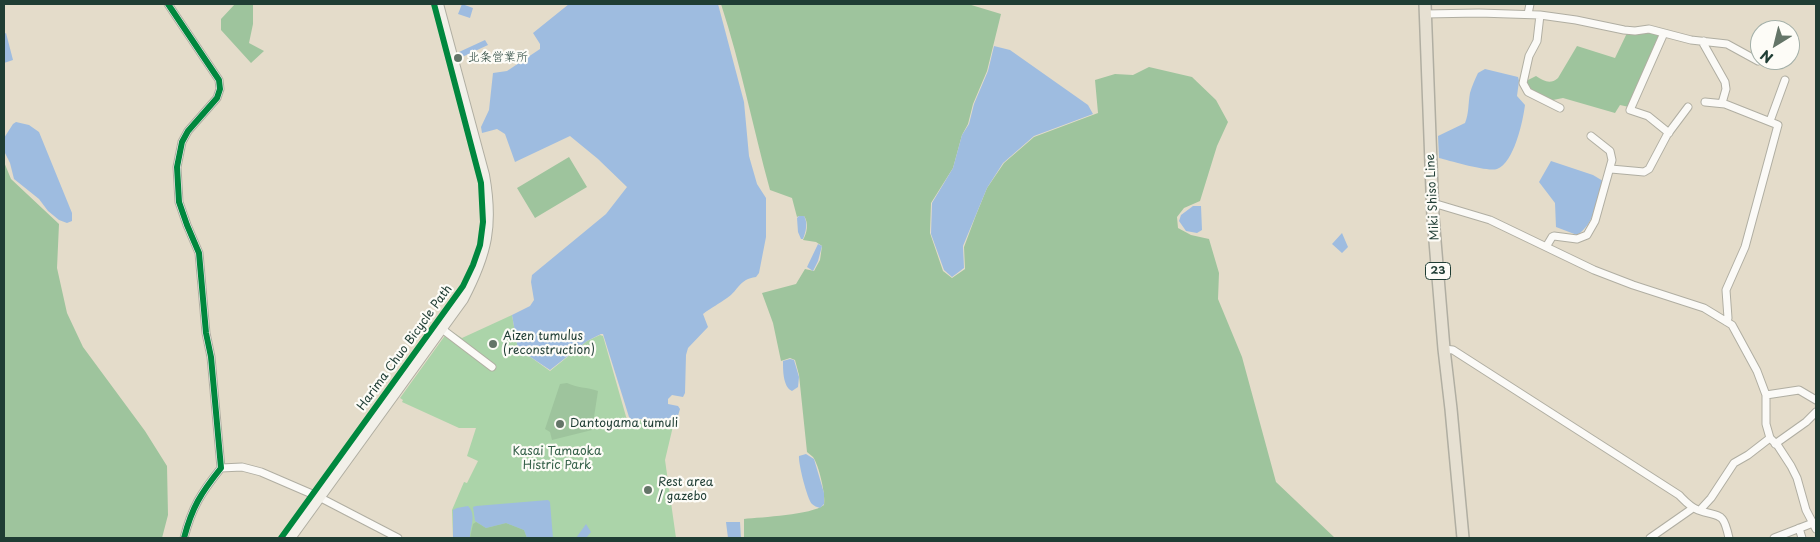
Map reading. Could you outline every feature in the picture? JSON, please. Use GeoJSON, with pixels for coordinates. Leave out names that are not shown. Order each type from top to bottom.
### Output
{"type":"FeatureCollection","features":[{"type":"Feature","properties":{"kind":"main road","name":"Miki Shiso Line"},"geometry":{"type":"LineString","coordinates":[[1425,9],[1432,203],[1444,349],[1463,538]]}},
{"type":"Feature","properties":{"kind":"street"},"geometry":{"type":"LineString","coordinates":[[168,4],[219,80],[220,90],[217,98],[188,131],[182,142],[177,167],[179,202],[199,253],[221,468],[202,491],[193,509],[184,538]]}},
{"type":"Feature","properties":{"kind":"street"},"geometry":{"type":"LineString","coordinates":[[290,538],[463,299],[482,257],[489,216],[489,201],[482,166],[438,4]]}},
{"type":"Feature","properties":{"kind":"street"},"geometry":{"type":"LineString","coordinates":[[1528,14],[1530,4]]}},
{"type":"Feature","properties":{"kind":"street"},"geometry":{"type":"LineString","coordinates":[[1425,9],[1540,15],[1624,30],[1649,29],[1727,44],[1750,57]]}},
{"type":"Feature","properties":{"kind":"street"},"geometry":{"type":"LineString","coordinates":[[1540,15],[1537,41],[1529,56],[1523,84],[1528,92],[1537,98],[1560,108]]}},
{"type":"Feature","properties":{"kind":"street"},"geometry":{"type":"LineString","coordinates":[[1664,33],[1630,110],[1648,116],[1669,133]]}},
{"type":"Feature","properties":{"kind":"street"},"geometry":{"type":"LineString","coordinates":[[1704,41],[1703,43],[1725,82],[1726,89],[1722,103]]}},
{"type":"Feature","properties":{"kind":"street"},"geometry":{"type":"LineString","coordinates":[[1770,121],[1785,80]]}},
{"type":"Feature","properties":{"kind":"street"},"geometry":{"type":"LineString","coordinates":[[1705,102],[1722,103],[1778,125],[1745,247],[1726,290],[1727,322]]}},
{"type":"Feature","properties":{"kind":"street"},"geometry":{"type":"LineString","coordinates":[[1610,169],[1647,171],[1655,161],[1669,133],[1688,107]]}},
{"type":"Feature","properties":{"kind":"street"},"geometry":{"type":"LineString","coordinates":[[1546,246],[1554,236],[1558,235],[1577,239],[1586,235],[1595,221],[1610,169],[1612,154],[1591,136]]}},
{"type":"Feature","properties":{"kind":"street"},"geometry":{"type":"LineString","coordinates":[[1432,203],[1490,220],[1594,270],[1704,308],[1732,326],[1757,371],[1766,395],[1766,424],[1773,441],[1791,466],[1814,522],[1774,538]]}},
{"type":"Feature","properties":{"kind":"street"},"geometry":{"type":"LineString","coordinates":[[442,329],[492,367]]}},
{"type":"Feature","properties":{"kind":"street"},"geometry":{"type":"LineString","coordinates":[[1444,349],[1453,350],[1679,495],[1697,509],[1718,515],[1725,521],[1729,538]]}},
{"type":"Feature","properties":{"kind":"street"},"geometry":{"type":"LineString","coordinates":[[1766,395],[1799,390],[1816,400]]}},
{"type":"Feature","properties":{"kind":"street"},"geometry":{"type":"LineString","coordinates":[[1650,538],[1697,509],[1711,498],[1734,463],[1806,422],[1816,412]]}},
{"type":"Feature","properties":{"kind":"street"},"geometry":{"type":"LineString","coordinates":[[221,468],[242,467],[261,472],[319,497],[398,538]]}},
{"type":"Feature","properties":{"kind":"street"},"geometry":{"type":"LineString","coordinates":[[1799,528],[1802,538]]}},
{"type":"Feature","properties":{"kind":"green space"},"geometry":{"type":"Polygon","coordinates":[[[235,4],[253,4],[253,24],[249,43],[264,51],[251,63],[221,30],[221,19],[235,4]]]}},
{"type":"Feature","properties":{"kind":"green space"},"geometry":{"type":"Polygon","coordinates":[[[721,4],[968,4],[1001,14],[987,71],[973,104],[968,124],[962,135],[953,168],[931,203],[930,233],[943,271],[952,278],[965,269],[964,247],[987,188],[1004,163],[1034,137],[1098,113],[1095,80],[1115,74],[1133,75],[1149,67],[1192,77],[1216,100],[1228,122],[1217,146],[1200,201],[1184,208],[1177,217],[1178,228],[1191,235],[1209,239],[1219,273],[1218,299],[1242,357],[1276,482],[1335,538],[744,538],[744,519],[798,513],[824,505],[820,473],[813,457],[807,452],[799,375],[795,360],[790,358],[781,361],[773,323],[762,293],[796,284],[805,269],[814,271],[820,260],[822,246],[816,242],[803,240],[807,222],[804,216],[797,217],[792,198],[770,190],[735,50],[721,4]]]}},
{"type":"Feature","properties":{"kind":"green space"},"geometry":{"type":"Polygon","coordinates":[[[1647,32],[1661,35],[1629,107],[1620,105],[1615,113],[1563,98],[1553,100],[1530,90],[1526,85],[1528,80],[1536,76],[1550,82],[1558,78],[1577,46],[1615,58],[1627,33],[1647,32]]]}},
{"type":"Feature","properties":{"kind":"green space"},"geometry":{"type":"Polygon","coordinates":[[[569,157],[587,187],[535,218],[517,188],[569,157]]]}},
{"type":"Feature","properties":{"kind":"green space"},"geometry":{"type":"Polygon","coordinates":[[[4,162],[11,179],[59,224],[57,268],[67,313],[83,347],[145,431],[167,466],[168,515],[162,538],[4,538],[4,162]]]}},
{"type":"Feature","properties":{"kind":"green space","name":"Kasai Tamaoka Histric Park"},"geometry":{"type":"Polygon","coordinates":[[[512,315],[519,355],[529,356],[550,371],[587,341],[600,335],[603,336],[627,420],[674,422],[665,460],[676,538],[453,538],[452,510],[464,482],[467,483],[478,461],[467,456],[476,428],[459,428],[402,402],[403,400],[400,398],[449,330],[462,338],[512,315]]]}},
{"type":"Feature","properties":{"kind":"green space"},"geometry":{"type":"Polygon","coordinates":[[[567,383],[598,391],[592,430],[552,440],[550,432],[545,429],[560,384],[567,383]]]}},
{"type":"Feature","properties":{"kind":"green space"},"geometry":{"type":"Polygon","coordinates":[[[476,522],[486,528],[506,523],[524,530],[527,538],[470,538],[473,524],[476,522]]]}},
{"type":"Feature","properties":{"kind":"water"},"geometry":{"type":"Polygon","coordinates":[[[462,4],[473,8],[470,18],[458,14],[462,4]]]}},
{"type":"Feature","properties":{"kind":"water"},"geometry":{"type":"Polygon","coordinates":[[[569,4],[718,4],[744,102],[749,156],[757,184],[766,198],[766,237],[759,273],[756,277],[743,282],[731,295],[703,314],[708,327],[688,348],[686,355],[685,393],[683,397],[672,395],[668,399],[668,404],[678,406],[680,409],[677,419],[631,419],[629,417],[603,334],[587,341],[550,370],[529,356],[519,355],[512,315],[530,306],[534,300],[531,282],[532,275],[606,214],[627,187],[598,159],[570,136],[515,162],[505,134],[497,129],[482,133],[481,127],[489,110],[493,73],[507,71],[540,49],[540,44],[533,33],[569,4]]]}},
{"type":"Feature","properties":{"kind":"water"},"geometry":{"type":"Polygon","coordinates":[[[6,33],[13,60],[4,63],[4,34],[6,33]]]}},
{"type":"Feature","properties":{"kind":"water"},"geometry":{"type":"Polygon","coordinates":[[[485,40],[488,45],[460,58],[459,52],[485,40]]]}},
{"type":"Feature","properties":{"kind":"water"},"geometry":{"type":"Polygon","coordinates":[[[994,46],[1010,50],[1088,105],[1093,114],[1034,136],[1003,163],[987,188],[963,246],[964,268],[952,277],[944,270],[931,234],[932,203],[953,168],[962,135],[969,124],[974,104],[988,71],[994,46]]]}},
{"type":"Feature","properties":{"kind":"water"},"geometry":{"type":"Polygon","coordinates":[[[1485,69],[1518,77],[1517,96],[1525,105],[1520,131],[1513,150],[1503,165],[1492,170],[1439,158],[1438,136],[1465,123],[1470,93],[1478,73],[1485,69]]]}},
{"type":"Feature","properties":{"kind":"water"},"geometry":{"type":"Polygon","coordinates":[[[16,122],[29,125],[39,132],[72,213],[72,221],[67,223],[59,220],[48,211],[39,199],[14,179],[10,163],[4,151],[4,138],[16,122]]]}},
{"type":"Feature","properties":{"kind":"water"},"geometry":{"type":"Polygon","coordinates":[[[1551,161],[1593,175],[1603,181],[1588,225],[1577,235],[1556,227],[1555,203],[1539,182],[1551,161]]]}},
{"type":"Feature","properties":{"kind":"water"},"geometry":{"type":"Polygon","coordinates":[[[1193,206],[1201,206],[1202,230],[1197,233],[1186,231],[1179,221],[1181,215],[1193,206]]]}},
{"type":"Feature","properties":{"kind":"water"},"geometry":{"type":"Polygon","coordinates":[[[804,216],[806,221],[803,239],[801,239],[798,232],[797,218],[804,216]]]}},
{"type":"Feature","properties":{"kind":"water"},"geometry":{"type":"Polygon","coordinates":[[[1342,233],[1348,247],[1342,253],[1332,244],[1342,233]]]}},
{"type":"Feature","properties":{"kind":"water"},"geometry":{"type":"Polygon","coordinates":[[[818,244],[822,246],[813,271],[807,267],[818,244]]]}},
{"type":"Feature","properties":{"kind":"water"},"geometry":{"type":"Polygon","coordinates":[[[794,360],[799,377],[798,387],[792,391],[785,382],[783,369],[783,361],[794,360]]]}},
{"type":"Feature","properties":{"kind":"water"},"geometry":{"type":"Polygon","coordinates":[[[806,454],[814,459],[824,493],[824,504],[820,508],[813,505],[810,501],[803,480],[799,456],[806,454]]]}},
{"type":"Feature","properties":{"kind":"water"},"geometry":{"type":"Polygon","coordinates":[[[548,500],[550,502],[553,538],[527,538],[524,530],[506,523],[486,528],[475,521],[473,507],[476,506],[548,500]]]}},
{"type":"Feature","properties":{"kind":"water"},"geometry":{"type":"Polygon","coordinates":[[[468,506],[473,517],[470,538],[453,538],[453,510],[468,506]]]}},
{"type":"Feature","properties":{"kind":"water"},"geometry":{"type":"Polygon","coordinates":[[[726,522],[740,522],[741,538],[728,538],[726,522]]]}},
{"type":"Feature","properties":{"kind":"water"},"geometry":{"type":"Polygon","coordinates":[[[586,524],[591,532],[586,538],[576,538],[586,524]]]}},
{"type":"Feature","properties":{"kind":"cycle path"},"geometry":{"type":"LineString","coordinates":[[168,4],[219,80],[220,89],[217,98],[188,131],[182,142],[177,167],[179,202],[199,253],[221,468],[198,501],[184,538]]}},
{"type":"Feature","properties":{"kind":"cycle path","name":"Harima Chuo Bicycle Path"},"geometry":{"type":"LineString","coordinates":[[281,538],[463,286],[480,245],[483,222],[481,183],[434,4]]}},
{"type":"Feature","properties":{"kind":"place","name":"北条営業所"},"geometry":{"type":"Point","coordinates":[458,58]}},
{"type":"Feature","properties":{"kind":"place","name":"Aizen tumulus (reconstruction)"},"geometry":{"type":"Point","coordinates":[493,344]}},
{"type":"Feature","properties":{"kind":"place","name":"Dantoyama tumuli"},"geometry":{"type":"Point","coordinates":[560,424]}},
{"type":"Feature","properties":{"kind":"place","name":"Rest area / gazebo"},"geometry":{"type":"Point","coordinates":[648,490]}}]}
